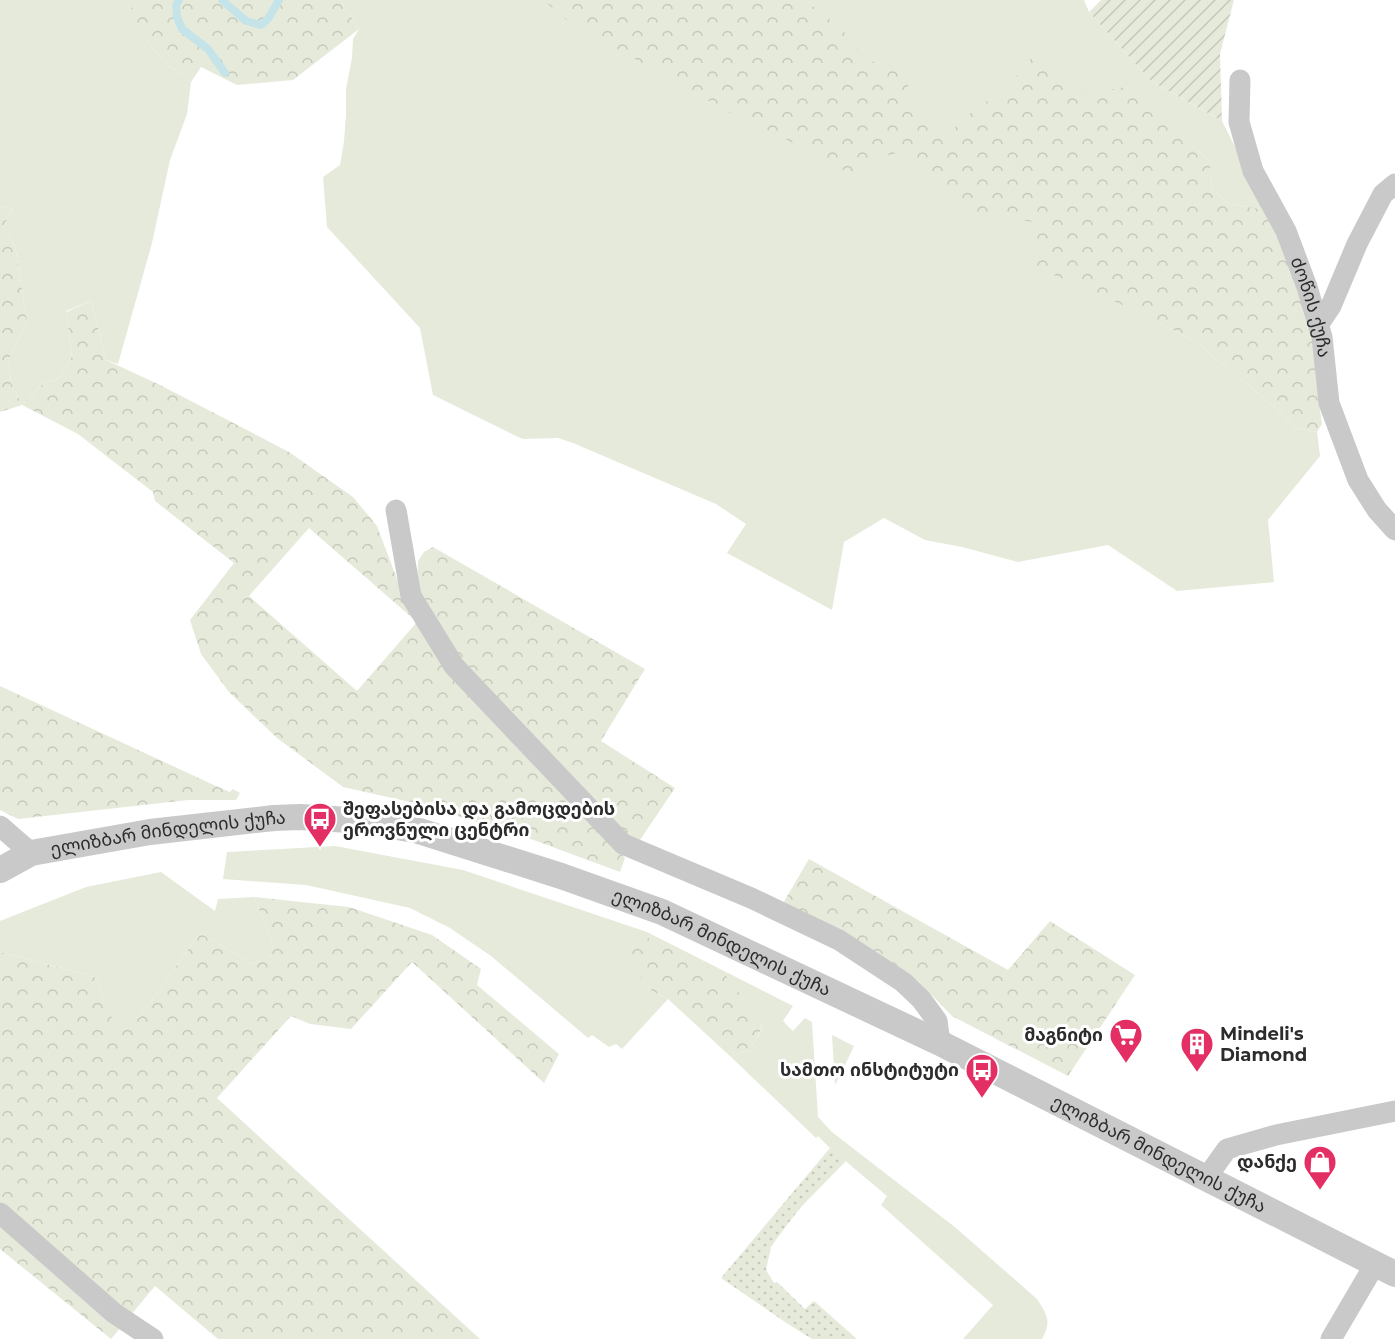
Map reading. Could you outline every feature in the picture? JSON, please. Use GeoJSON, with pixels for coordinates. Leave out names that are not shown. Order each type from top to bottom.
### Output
{"type":"FeatureCollection","features":[{"type":"Feature","properties":{"kind":"street","name":"ძოწის ქუჩა"},"geometry":{"type":"LineString","coordinates":[[1240,80],[1239,122],[1253,171],[1286,231],[1307,287],[1322,337],[1329,403],[1358,480],[1377,510],[1395,530]]}},
{"type":"Feature","properties":{"kind":"street"},"geometry":{"type":"LineString","coordinates":[[1318,324],[1331,306],[1357,244],[1383,194],[1395,184]]}},
{"type":"Feature","properties":{"kind":"street"},"geometry":{"type":"LineString","coordinates":[[396,510],[411,596],[454,666],[622,844],[751,898],[839,940],[903,982],[921,999],[937,1022],[940,1043]]}},
{"type":"Feature","properties":{"kind":"street","name":"ელიზბარ მინდელის ქუჩა"},"geometry":{"type":"LineString","coordinates":[[0,870],[31,853],[150,832],[273,818],[365,820],[419,831],[561,876],[662,912],[940,1043],[1385,1269]]}},
{"type":"Feature","properties":{"kind":"street"},"geometry":{"type":"LineString","coordinates":[[0,826],[31,853]]}},
{"type":"Feature","properties":{"kind":"street"},"geometry":{"type":"LineString","coordinates":[[1207,1177],[1227,1149],[1276,1135],[1395,1111]]}},
{"type":"Feature","properties":{"kind":"street"},"geometry":{"type":"LineString","coordinates":[[0,1214],[114,1313],[153,1339]]}},
{"type":"Feature","properties":{"kind":"street"},"geometry":{"type":"LineString","coordinates":[[1331,1339],[1385,1269]]}},
{"type":"Feature","properties":{"kind":"green space"},"geometry":{"type":"Polygon","coordinates":[[[0,0],[145,0],[122,14],[168,66],[191,82],[187,114],[170,160],[152,243],[118,364],[106,360],[91,301],[66,311],[72,357],[58,379],[43,384],[22,405],[11,383],[9,359],[27,320],[15,246],[3,227],[13,209],[0,206],[0,0]]]}},
{"type":"Feature","properties":{"kind":"green space"},"geometry":{"type":"Polygon","coordinates":[[[145,0],[340,0],[359,29],[293,80],[237,85],[201,67],[191,82],[168,66],[121,14],[145,0]]]}},
{"type":"Feature","properties":{"kind":"green space"},"geometry":{"type":"Polygon","coordinates":[[[340,0],[1084,0],[1089,12],[1151,81],[1222,121],[1267,210],[1230,204],[1212,189],[1210,161],[1186,141],[1160,323],[1197,343],[1276,408],[1296,428],[1317,432],[1320,456],[1268,520],[1274,582],[1177,591],[1108,545],[1018,562],[925,540],[884,518],[844,542],[832,610],[727,553],[746,524],[716,504],[573,443],[558,438],[523,439],[433,395],[420,328],[327,227],[323,177],[340,165],[344,141],[346,89],[353,39],[359,29],[340,0]]]}},
{"type":"Feature","properties":{"kind":"green space"},"geometry":{"type":"Polygon","coordinates":[[[543,0],[805,0],[842,29],[867,61],[899,65],[919,110],[950,132],[976,108],[1006,89],[1036,52],[1070,85],[1092,93],[1125,87],[1150,105],[1210,161],[1212,189],[1230,204],[1267,210],[1279,233],[1313,334],[1322,424],[1317,432],[1296,428],[1276,408],[1197,343],[1077,284],[1035,268],[1033,222],[971,214],[936,181],[896,153],[874,159],[852,175],[780,136],[728,112],[568,21],[543,0]]]}},
{"type":"Feature","properties":{"kind":"green space"},"geometry":{"type":"Polygon","coordinates":[[[1101,0],[1234,0],[1220,54],[1222,121],[1151,81],[1089,12],[1101,0]]]}},
{"type":"Feature","properties":{"kind":"green space"},"geometry":{"type":"Polygon","coordinates":[[[0,206],[13,209],[3,227],[15,246],[27,320],[9,359],[11,383],[22,405],[0,412],[0,206]]]}},
{"type":"Feature","properties":{"kind":"green space"},"geometry":{"type":"Polygon","coordinates":[[[91,301],[106,360],[160,385],[289,452],[353,497],[377,526],[406,603],[449,671],[625,858],[620,872],[520,835],[410,802],[343,787],[277,738],[229,692],[201,654],[190,620],[234,563],[155,501],[153,492],[78,434],[22,405],[43,384],[58,379],[72,357],[66,312],[91,301]],[[309,528],[249,596],[357,691],[417,622],[309,528]]]}},
{"type":"Feature","properties":{"kind":"green space"},"geometry":{"type":"Polygon","coordinates":[[[433,547],[645,669],[601,741],[675,788],[638,843],[628,838],[458,662],[417,593],[418,561],[424,552],[433,547]]]}},
{"type":"Feature","properties":{"kind":"green space"},"geometry":{"type":"Polygon","coordinates":[[[0,686],[216,786],[230,792],[233,789],[240,793],[236,800],[188,800],[18,819],[0,810],[0,686]]]}},
{"type":"Feature","properties":{"kind":"green space"},"geometry":{"type":"Polygon","coordinates":[[[335,846],[463,870],[647,932],[793,1006],[783,1021],[793,1031],[805,1018],[812,1022],[818,1117],[832,1132],[956,1228],[1037,1299],[1047,1318],[1047,1327],[1042,1339],[963,1339],[993,1305],[881,1205],[887,1196],[818,1136],[816,1138],[731,1057],[743,1052],[756,1041],[762,1023],[637,973],[652,991],[668,999],[622,1049],[616,1044],[609,1047],[592,1035],[588,1038],[491,956],[450,928],[410,908],[306,885],[223,879],[227,852],[335,846]]]}},
{"type":"Feature","properties":{"kind":"green space"},"geometry":{"type":"Polygon","coordinates":[[[809,859],[1008,970],[1050,921],[1135,975],[1068,1076],[952,1016],[919,982],[782,905],[809,859]]]}},
{"type":"Feature","properties":{"kind":"green space"},"geometry":{"type":"Polygon","coordinates":[[[161,872],[215,911],[218,899],[254,897],[272,941],[272,955],[253,964],[200,933],[140,1017],[114,1024],[95,977],[0,952],[0,921],[86,887],[161,872]]]}},
{"type":"Feature","properties":{"kind":"green space"},"geometry":{"type":"Polygon","coordinates":[[[254,897],[349,907],[432,935],[481,969],[477,985],[559,1054],[544,1083],[412,962],[351,1029],[310,1024],[291,1016],[217,1098],[480,1339],[218,1339],[155,1286],[111,1339],[0,1249],[0,952],[95,977],[114,1023],[140,1017],[200,933],[253,964],[272,955],[272,941],[254,897]]]}},
{"type":"Feature","properties":{"kind":"green space"},"geometry":{"type":"Polygon","coordinates":[[[636,933],[726,976],[762,1023],[752,1045],[731,1057],[668,999],[652,991],[637,973],[625,951],[636,933]]]}},
{"type":"Feature","properties":{"kind":"green space"},"geometry":{"type":"Polygon","coordinates":[[[832,1035],[854,1046],[844,1067],[840,1065],[836,1073],[840,1075],[835,1085],[832,1035]]]}},
{"type":"Feature","properties":{"kind":"green space"},"geometry":{"type":"Polygon","coordinates":[[[830,1148],[846,1161],[802,1206],[786,1226],[771,1247],[766,1270],[774,1283],[777,1282],[805,1309],[814,1301],[857,1339],[812,1339],[721,1278],[830,1148]]]}},
{"type":"Feature","properties":{"kind":"waterway"},"geometry":{"type":"LineString","coordinates":[[179,0],[176,5],[177,17],[182,29],[208,49],[225,73]]}},
{"type":"Feature","properties":{"kind":"waterway"},"geometry":{"type":"LineString","coordinates":[[222,0],[246,21],[261,25],[268,19],[279,0]]}},
{"type":"Feature","properties":{"kind":"place","name":"შეფასებისა და გამოცდების ეროვნული ცენტრი"},"geometry":{"type":"Point","coordinates":[320,848]}},
{"type":"Feature","properties":{"kind":"place","name":"მაგნიტი"},"geometry":{"type":"Point","coordinates":[1126,1064]}},
{"type":"Feature","properties":{"kind":"place","name":"Mindeli's Diamond"},"geometry":{"type":"Point","coordinates":[1197,1073]}},
{"type":"Feature","properties":{"kind":"place","name":"სამთო ინსტიტუტი"},"geometry":{"type":"Point","coordinates":[982,1099]}},
{"type":"Feature","properties":{"kind":"place","name":"დანქე"},"geometry":{"type":"Point","coordinates":[1320,1191]}}]}
